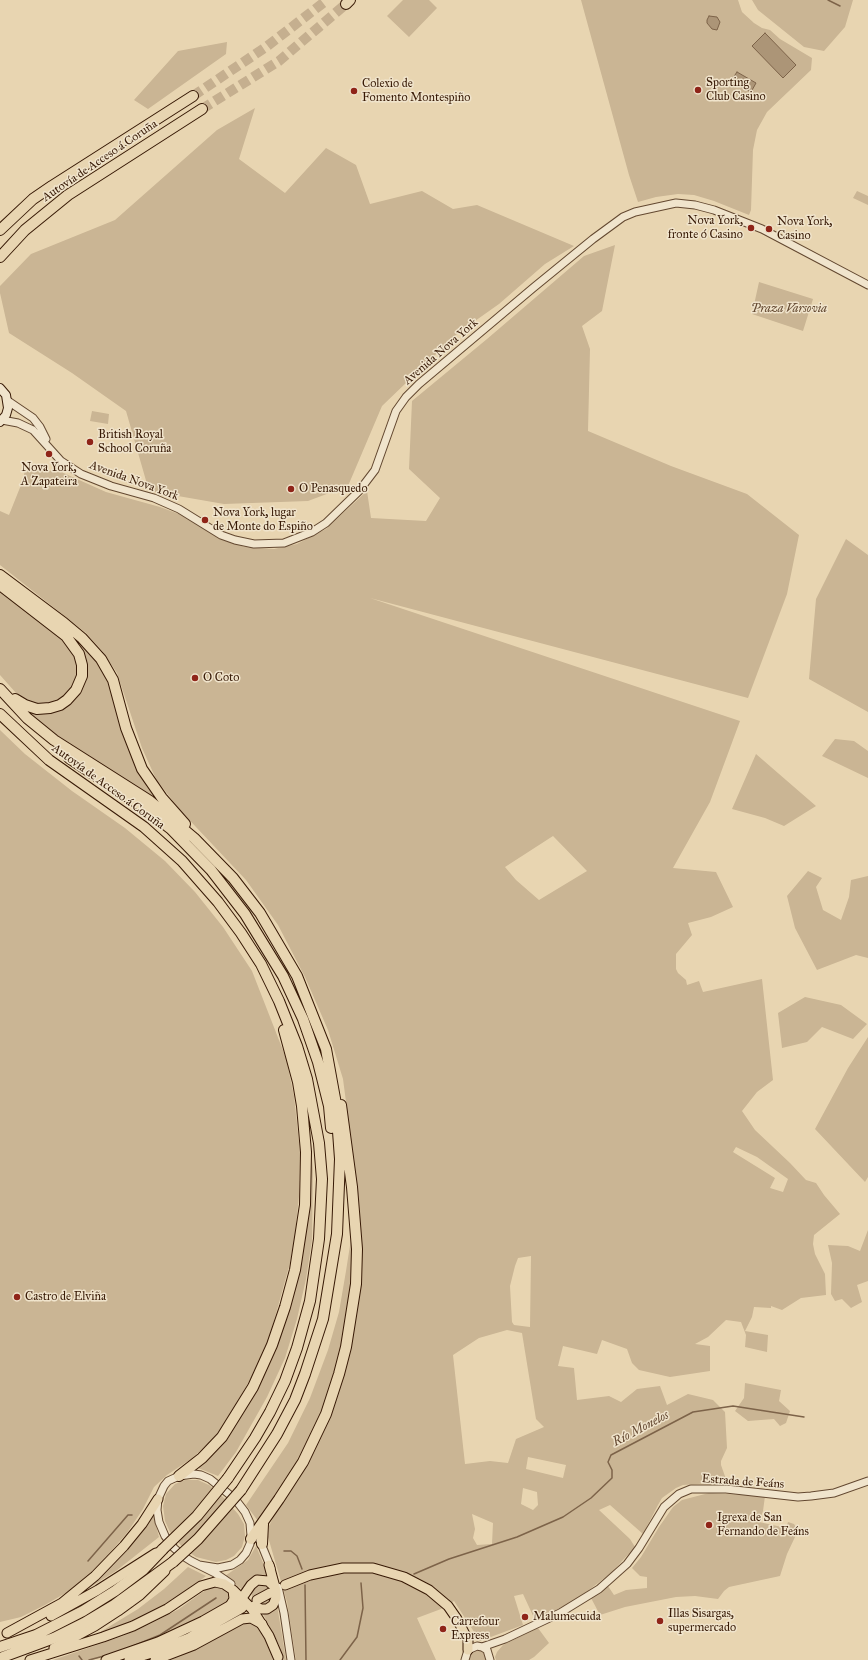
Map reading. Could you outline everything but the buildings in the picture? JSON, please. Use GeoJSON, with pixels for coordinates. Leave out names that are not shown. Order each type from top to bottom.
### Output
{"type":"FeatureCollection","features":[{"type":"Feature","properties":{"kind":"highway","name":"Autovía de Acceso á Coruña"},"geometry":{"type":"LineString","coordinates":[[0,230],[33,200],[52,186],[193,96]]}},
{"type":"Feature","properties":{"kind":"highway","name":"Autovía de Acceso á Coruña"},"geometry":{"type":"LineString","coordinates":[[0,257],[25,230],[68,195],[202,109]]}},
{"type":"Feature","properties":{"kind":"highway"},"geometry":{"type":"LineString","coordinates":[[0,575],[64,623],[82,638],[101,659],[113,680],[134,750],[148,778],[162,798],[233,878]]}},
{"type":"Feature","properties":{"kind":"highway"},"geometry":{"type":"LineString","coordinates":[[0,585],[66,636],[74,644],[82,664],[82,676],[76,690],[60,705],[50,708],[37,709],[24,705],[14,698],[0,684]]}},
{"type":"Feature","properties":{"kind":"highway","name":"Autovía de Acceso á Coruña"},"geometry":{"type":"LineString","coordinates":[[0,689],[27,718],[54,740],[150,801],[194,838],[233,878],[260,914],[297,976],[326,1049],[336,1104],[340,1159],[337,1234],[323,1319],[295,1400],[277,1434],[241,1490],[198,1539],[173,1562],[114,1605],[84,1623],[54,1638],[0,1658]]}},
{"type":"Feature","properties":{"kind":"highway","name":"Autovía de Acceso á Coruña"},"geometry":{"type":"LineString","coordinates":[[0,696],[28,725],[55,748],[140,804],[171,829],[211,870],[245,914],[283,976],[303,1019],[318,1062],[328,1106],[335,1155],[339,1207]]}},
{"type":"Feature","properties":{"kind":"highway","name":"Autovía de Acceso á Coruña"},"geometry":{"type":"LineString","coordinates":[[0,714],[49,760],[144,827],[182,861],[218,902],[241,933],[261,964],[279,1001],[307,1079],[319,1143],[322,1209],[310,1301],[297,1348],[285,1380],[270,1412],[249,1449],[228,1478],[197,1516],[163,1548],[143,1570],[115,1591],[83,1611],[36,1635],[0,1647]]}},
{"type":"Feature","properties":{"kind":"highway"},"geometry":{"type":"LineString","coordinates":[[0,723],[32,752],[49,760]]}},
{"type":"Feature","properties":{"kind":"highway"},"geometry":{"type":"LineString","coordinates":[[178,1476],[202,1458],[222,1437],[253,1387],[280,1325],[299,1251],[305,1206],[306,1179],[302,1106],[292,1059],[261,964]]}},
{"type":"Feature","properties":{"kind":"highway"},"geometry":{"type":"LineString","coordinates":[[254,1536],[303,1462],[326,1414],[339,1374],[351,1319],[356,1277],[357,1249],[355,1216],[344,1116],[337,1082],[326,1049]]}},
{"type":"Feature","properties":{"kind":"highway"},"geometry":{"type":"LineString","coordinates":[[262,1544],[263,1522]]}},
{"type":"Feature","properties":{"kind":"main road"},"geometry":{"type":"LineString","coordinates":[[0,388],[6,395],[8,401],[6,415],[1,421]]}},
{"type":"Feature","properties":{"kind":"main road"},"geometry":{"type":"LineString","coordinates":[[4,1634],[62,1603],[95,1576],[124,1546],[142,1524],[158,1499]]}},
{"type":"Feature","properties":{"kind":"main road"},"geometry":{"type":"LineString","coordinates":[[4,1634],[43,1620],[72,1605],[163,1548]]}},
{"type":"Feature","properties":{"kind":"main road"},"geometry":{"type":"LineString","coordinates":[[33,1659],[96,1626],[118,1611],[156,1581],[173,1562]]}},
{"type":"Feature","properties":{"kind":"main road"},"geometry":{"type":"LineString","coordinates":[[269,1565],[273,1590]]}},
{"type":"Feature","properties":{"kind":"main road"},"geometry":{"type":"LineString","coordinates":[[285,1585],[310,1575],[343,1568],[373,1568],[387,1572],[417,1583],[439,1598],[453,1613],[468,1640],[479,1646]]}},
{"type":"Feature","properties":{"kind":"main road"},"geometry":{"type":"LineString","coordinates":[[106,1660],[180,1632],[230,1606],[243,1597],[251,1585],[257,1580],[268,1581],[277,1596],[273,1605],[264,1609],[256,1603]]}},
{"type":"Feature","properties":{"kind":"main road"},"geometry":{"type":"LineString","coordinates":[[33,1659],[103,1637],[142,1622],[167,1609],[207,1583],[220,1582],[243,1597],[262,1624],[278,1658]]}},
{"type":"Feature","properties":{"kind":"main road"},"geometry":{"type":"LineString","coordinates":[[230,1606],[234,1599],[233,1590]]}},
{"type":"Feature","properties":{"kind":"main road"},"geometry":{"type":"LineString","coordinates":[[129,1660],[155,1652],[189,1638],[242,1608]]}},
{"type":"Feature","properties":{"kind":"main road"},"geometry":{"type":"LineString","coordinates":[[155,1660],[194,1645],[242,1619],[251,1618],[262,1624]]}},
{"type":"Feature","properties":{"kind":"main road"},"geometry":{"type":"LineString","coordinates":[[466,1657],[468,1640]]}},
{"type":"Feature","properties":{"kind":"street","name":"Avenida Nova York"},"geometry":{"type":"LineString","coordinates":[[1,421],[18,423],[27,426],[39,435],[61,460],[81,474],[111,486],[154,498],[179,509],[222,535],[235,540],[254,544],[284,543],[312,532],[326,523],[359,491],[375,470],[396,411],[406,396],[533,288],[623,217],[641,211],[676,203],[695,205],[714,210],[762,229],[868,285]]}},
{"type":"Feature","properties":{"kind":"street","name":"Avenida Nova York"},"geometry":{"type":"LineString","coordinates":[[8,401],[33,418],[40,427],[49,446]]}},
{"type":"Feature","properties":{"kind":"street"},"geometry":{"type":"LineString","coordinates":[[278,1658],[271,1633],[256,1603],[243,1597],[222,1578],[183,1556],[174,1548],[165,1536],[159,1522],[157,1510],[158,1499],[168,1481],[178,1476],[194,1474],[201,1475],[210,1479],[238,1502],[245,1512],[254,1536],[262,1544],[281,1597],[290,1660]]}},
{"type":"Feature","properties":{"kind":"street","name":"Estrada de Feáns"},"geometry":{"type":"LineString","coordinates":[[466,1657],[479,1646],[505,1639],[578,1602],[599,1589],[620,1571],[639,1548],[664,1507],[680,1494],[691,1489],[726,1489],[798,1497],[834,1493],[868,1482]]}},
{"type":"Feature","properties":{"kind":"street"},"geometry":{"type":"LineString","coordinates":[[199,1565],[218,1568],[236,1563],[246,1553],[254,1536]]}},
{"type":"Feature","properties":{"kind":"street","name":"Estrada de Feáns"},"geometry":{"type":"LineString","coordinates":[[490,1658],[496,1647],[505,1639]]}},
{"type":"Feature","properties":{"kind":"street","name":"Estrada de Feáns"},"geometry":{"type":"LineString","coordinates":[[479,1646],[487,1650],[490,1658]]}},
{"type":"Feature","properties":{"kind":"green space"},"geometry":{"type":"Polygon","coordinates":[[[403,0],[429,0],[437,8],[409,37],[387,16],[403,0]]]}},
{"type":"Feature","properties":{"kind":"green space","name":"Sporting Club Casino"},"geometry":{"type":"Polygon","coordinates":[[[581,0],[738,0],[742,12],[754,23],[762,28],[770,30],[780,39],[812,58],[811,70],[767,112],[757,130],[753,150],[751,210],[749,215],[694,195],[678,194],[656,197],[638,202],[629,175],[581,0]]]}},
{"type":"Feature","properties":{"kind":"green space"},"geometry":{"type":"Polygon","coordinates":[[[752,0],[853,0],[845,27],[824,51],[804,47],[758,10],[752,0]]]}},
{"type":"Feature","properties":{"kind":"green space"},"geometry":{"type":"Polygon","coordinates":[[[227,42],[226,54],[148,109],[134,100],[178,51],[227,42]]]}},
{"type":"Feature","properties":{"kind":"green space"},"geometry":{"type":"Polygon","coordinates":[[[255,108],[239,159],[285,193],[326,148],[356,165],[370,204],[422,191],[453,209],[477,205],[574,246],[545,264],[499,304],[458,333],[382,406],[348,486],[308,501],[224,504],[149,491],[126,411],[72,373],[9,333],[0,293],[0,286],[31,254],[115,220],[217,130],[255,108]]]}},
{"type":"Feature","properties":{"kind":"green space"},"geometry":{"type":"Polygon","coordinates":[[[857,191],[868,196],[868,205],[853,198],[857,191]]]}},
{"type":"Feature","properties":{"kind":"green space"},"geometry":{"type":"Polygon","coordinates":[[[615,245],[602,311],[582,326],[590,349],[588,431],[671,466],[747,494],[799,535],[787,594],[748,698],[370,598],[740,721],[710,802],[673,868],[716,872],[733,907],[711,917],[688,923],[692,935],[676,954],[676,969],[678,973],[686,980],[687,985],[699,981],[703,992],[762,979],[773,1080],[757,1092],[742,1111],[755,1130],[806,1180],[816,1183],[840,1214],[814,1235],[813,1244],[815,1254],[825,1274],[826,1295],[801,1298],[782,1310],[771,1306],[771,1308],[754,1307],[752,1317],[745,1331],[768,1335],[767,1352],[745,1347],[746,1335],[741,1322],[726,1320],[708,1337],[695,1344],[710,1346],[710,1371],[670,1377],[639,1370],[632,1363],[627,1349],[602,1340],[597,1354],[563,1346],[558,1366],[574,1368],[577,1400],[609,1396],[621,1402],[637,1389],[660,1386],[667,1405],[688,1394],[713,1400],[725,1412],[727,1448],[721,1461],[721,1465],[727,1482],[683,1485],[676,1488],[662,1498],[643,1534],[610,1505],[599,1510],[630,1539],[635,1547],[611,1573],[585,1593],[566,1605],[535,1620],[523,1594],[514,1596],[523,1625],[480,1641],[454,1601],[441,1609],[417,1618],[436,1660],[296,1660],[287,1602],[268,1537],[269,1526],[337,1393],[361,1238],[359,1201],[343,1079],[328,1030],[305,977],[278,925],[246,880],[179,809],[156,779],[142,748],[117,673],[103,652],[86,633],[0,565],[0,511],[9,515],[23,480],[25,470],[59,471],[106,492],[160,507],[187,517],[223,540],[245,547],[274,549],[297,544],[326,529],[367,491],[371,518],[426,521],[440,498],[409,469],[412,401],[584,256],[615,245]],[[553,836],[505,867],[516,880],[539,900],[587,871],[553,836]],[[736,1147],[733,1152],[775,1178],[770,1188],[783,1192],[788,1179],[757,1157],[736,1147]],[[531,1256],[518,1258],[510,1286],[512,1322],[514,1325],[530,1327],[531,1256]],[[507,1330],[479,1338],[453,1355],[465,1464],[490,1461],[508,1463],[516,1439],[544,1427],[536,1419],[522,1333],[507,1330]],[[528,1457],[526,1469],[563,1478],[566,1465],[528,1457]],[[523,1488],[521,1504],[533,1510],[538,1505],[537,1492],[523,1488]],[[472,1514],[475,1529],[473,1538],[477,1545],[492,1544],[493,1523],[472,1514]]]}},
{"type":"Feature","properties":{"kind":"green space","name":"Praza Varsovia"},"geometry":{"type":"Polygon","coordinates":[[[759,282],[813,299],[803,331],[752,314],[759,282]]]}},
{"type":"Feature","properties":{"kind":"green space"},"geometry":{"type":"Polygon","coordinates":[[[92,411],[109,414],[108,424],[90,421],[92,411]]]}},
{"type":"Feature","properties":{"kind":"green space"},"geometry":{"type":"Polygon","coordinates":[[[846,539],[868,555],[868,712],[809,679],[816,599],[846,539]]]}},
{"type":"Feature","properties":{"kind":"green space"},"geometry":{"type":"Polygon","coordinates":[[[0,590],[61,635],[76,656],[78,666],[77,677],[73,687],[57,701],[46,704],[32,703],[16,693],[0,675],[0,590]]]}},
{"type":"Feature","properties":{"kind":"green space"},"geometry":{"type":"Polygon","coordinates":[[[72,636],[98,663],[106,678],[137,768],[147,787],[161,805],[62,739],[32,717],[21,706],[34,711],[76,697],[83,653],[79,644],[72,636]]]}},
{"type":"Feature","properties":{"kind":"green space"},"geometry":{"type":"Polygon","coordinates":[[[0,730],[25,754],[72,791],[125,828],[165,861],[195,892],[223,927],[252,971],[286,1058],[294,1096],[300,1152],[299,1196],[295,1234],[290,1263],[277,1310],[268,1342],[256,1369],[224,1425],[210,1442],[191,1459],[167,1475],[154,1487],[143,1509],[127,1533],[99,1565],[69,1591],[45,1605],[21,1617],[0,1622],[0,730]]]}},
{"type":"Feature","properties":{"kind":"green space"},"geometry":{"type":"Polygon","coordinates":[[[835,739],[854,741],[868,751],[868,778],[822,756],[835,739]]]}},
{"type":"Feature","properties":{"kind":"green space"},"geometry":{"type":"Polygon","coordinates":[[[756,754],[816,806],[784,826],[765,818],[732,809],[756,754]]]}},
{"type":"Feature","properties":{"kind":"green space"},"geometry":{"type":"Polygon","coordinates":[[[808,871],[822,878],[816,887],[823,910],[841,920],[849,897],[851,880],[868,876],[868,958],[856,955],[817,970],[795,928],[787,896],[808,871]]]}},
{"type":"Feature","properties":{"kind":"green space"},"geometry":{"type":"Polygon","coordinates":[[[805,997],[841,1005],[867,1024],[853,1039],[822,1027],[807,1042],[782,1048],[778,1013],[805,997]]]}},
{"type":"Feature","properties":{"kind":"green space"},"geometry":{"type":"Polygon","coordinates":[[[868,1037],[868,1177],[865,1182],[815,1129],[848,1068],[868,1037]]]}},
{"type":"Feature","properties":{"kind":"green space"},"geometry":{"type":"Polygon","coordinates":[[[311,1146],[313,1170],[312,1240],[306,1279],[297,1319],[285,1358],[267,1397],[236,1452],[218,1476],[198,1468],[234,1427],[258,1387],[300,1265],[306,1231],[311,1146]]]}},
{"type":"Feature","properties":{"kind":"green space"},"geometry":{"type":"Polygon","coordinates":[[[351,1217],[353,1252],[350,1293],[343,1339],[333,1380],[319,1418],[299,1462],[258,1521],[246,1505],[288,1443],[310,1398],[328,1350],[339,1312],[351,1239],[351,1217]]]}},
{"type":"Feature","properties":{"kind":"green space"},"geometry":{"type":"Polygon","coordinates":[[[868,1230],[868,1281],[857,1285],[862,1302],[851,1308],[842,1299],[835,1301],[831,1294],[832,1263],[828,1245],[848,1246],[860,1251],[868,1230]]]}},
{"type":"Feature","properties":{"kind":"green space"},"geometry":{"type":"Polygon","coordinates":[[[745,1383],[781,1390],[779,1401],[790,1411],[786,1423],[780,1426],[774,1419],[748,1421],[735,1411],[744,1398],[745,1383]]]}},
{"type":"Feature","properties":{"kind":"green space"},"geometry":{"type":"Polygon","coordinates":[[[185,1480],[198,1480],[209,1485],[224,1498],[238,1514],[244,1524],[245,1536],[242,1547],[234,1556],[226,1560],[216,1562],[196,1557],[183,1548],[170,1532],[165,1521],[163,1506],[166,1494],[175,1484],[185,1480]]]}},
{"type":"Feature","properties":{"kind":"green space"},"geometry":{"type":"Polygon","coordinates":[[[709,1493],[765,1496],[763,1511],[759,1522],[786,1528],[788,1522],[794,1524],[797,1529],[795,1537],[787,1554],[780,1576],[729,1587],[718,1599],[695,1596],[676,1597],[625,1607],[600,1615],[591,1598],[608,1586],[614,1595],[626,1590],[647,1588],[647,1577],[640,1576],[632,1568],[641,1557],[673,1507],[682,1500],[709,1493]]]}},
{"type":"Feature","properties":{"kind":"green space"},"geometry":{"type":"Polygon","coordinates":[[[153,1514],[159,1537],[116,1571],[76,1596],[153,1514]]]}},
{"type":"Feature","properties":{"kind":"green space"},"geometry":{"type":"Polygon","coordinates":[[[256,1546],[269,1577],[244,1591],[225,1576],[248,1560],[256,1546]]]}},
{"type":"Feature","properties":{"kind":"green space"},"geometry":{"type":"Polygon","coordinates":[[[188,1567],[206,1576],[180,1596],[147,1616],[78,1642],[97,1634],[138,1609],[164,1589],[188,1567]]]}},
{"type":"Feature","properties":{"kind":"green space"},"geometry":{"type":"Polygon","coordinates":[[[263,1583],[269,1585],[274,1594],[272,1601],[270,1603],[261,1606],[255,1603],[251,1593],[256,1584],[263,1583]],[[270,1588],[253,1597],[260,1604],[273,1597],[270,1588]]]}},
{"type":"Feature","properties":{"kind":"green space"},"geometry":{"type":"Polygon","coordinates":[[[211,1586],[222,1587],[227,1590],[230,1593],[230,1598],[227,1602],[182,1627],[125,1650],[92,1660],[53,1660],[123,1636],[150,1624],[179,1609],[211,1586]]]}},
{"type":"Feature","properties":{"kind":"green space"},"geometry":{"type":"Polygon","coordinates":[[[277,1605],[286,1660],[283,1660],[279,1645],[263,1614],[272,1610],[277,1605]]]}},
{"type":"Feature","properties":{"kind":"green space"},"geometry":{"type":"Polygon","coordinates":[[[249,1621],[260,1628],[267,1641],[273,1660],[166,1660],[213,1640],[243,1622],[249,1621]]]}},
{"type":"Feature","properties":{"kind":"green space"},"geometry":{"type":"Polygon","coordinates":[[[538,1628],[549,1643],[534,1657],[529,1660],[496,1660],[495,1657],[497,1652],[503,1645],[538,1628]]]}},
{"type":"Feature","properties":{"kind":"green space"},"geometry":{"type":"Polygon","coordinates":[[[476,1649],[484,1652],[486,1660],[469,1660],[471,1652],[476,1649]]]}},
{"type":"Feature","properties":{"kind":"shaded area"},"geometry":{"type":"Polygon","coordinates":[[[709,16],[717,17],[720,22],[717,30],[712,29],[707,23],[709,16]]]}},
{"type":"Feature","properties":{"kind":"shaded area","name":"Sporting Club Casino"},"geometry":{"type":"Polygon","coordinates":[[[765,33],[796,65],[783,78],[752,46],[765,33]]]}},
{"type":"Feature","properties":{"kind":"shaded area"},"geometry":{"type":"Polygon","coordinates":[[[737,72],[756,83],[751,92],[731,81],[737,72]]]}},
{"type":"Feature","properties":{"kind":"waterway"},"geometry":{"type":"LineString","coordinates":[[828,0],[840,6]]}},
{"type":"Feature","properties":{"kind":"waterway","name":"Río Monelos"},"geometry":{"type":"LineString","coordinates":[[414,1574],[449,1559],[517,1537],[563,1517],[591,1498],[612,1478],[612,1470],[608,1462],[611,1455],[693,1412],[733,1406],[804,1417]]}},
{"type":"Feature","properties":{"kind":"waterway"},"geometry":{"type":"LineString","coordinates":[[88,1561],[128,1515],[132,1515]]}},
{"type":"Feature","properties":{"kind":"waterway"},"geometry":{"type":"LineString","coordinates":[[284,1551],[291,1551],[297,1556],[302,1569]]}},
{"type":"Feature","properties":{"kind":"waterway","name":"Río Monelos"},"geometry":{"type":"LineString","coordinates":[[340,1660],[357,1637],[363,1608],[361,1583]]}},
{"type":"Feature","properties":{"kind":"waterway"},"geometry":{"type":"LineString","coordinates":[[305,1585],[306,1660]]}},
{"type":"Feature","properties":{"kind":"waterway"},"geometry":{"type":"LineString","coordinates":[[128,1648],[160,1635],[216,1598]]}},
{"type":"Feature","properties":{"kind":"waterway"},"geometry":{"type":"LineString","coordinates":[[79,1656],[82,1660]]}},
{"type":"Feature","properties":{"kind":"waterway"},"geometry":{"type":"LineString","coordinates":[[89,1660],[104,1656]]}},
{"type":"Feature","properties":{"kind":"tunnel"},"geometry":{"type":"LineString","coordinates":[[193,96],[266,47],[327,0]]}},
{"type":"Feature","properties":{"kind":"tunnel"},"geometry":{"type":"LineString","coordinates":[[202,109],[279,61],[346,4]]}},
{"type":"Feature","properties":{"kind":"place","name":"Sporting Club Casino"},"geometry":{"type":"Point","coordinates":[698,90]}},
{"type":"Feature","properties":{"kind":"place","name":"Colexio de Fomento Montespiño"},"geometry":{"type":"Point","coordinates":[354,91]}},
{"type":"Feature","properties":{"kind":"place","name":"Nova York, fronte ó Casino"},"geometry":{"type":"Point","coordinates":[751,228]}},
{"type":"Feature","properties":{"kind":"place","name":"Nova York, Casino"},"geometry":{"type":"Point","coordinates":[769,229]}},
{"type":"Feature","properties":{"kind":"place","name":"British Royal School Coruña"},"geometry":{"type":"Point","coordinates":[90,442]}},
{"type":"Feature","properties":{"kind":"place","name":"Nova York, A Zapateira"},"geometry":{"type":"Point","coordinates":[49,454]}},
{"type":"Feature","properties":{"kind":"place","name":"O Penasquedo"},"geometry":{"type":"Point","coordinates":[291,489]}},
{"type":"Feature","properties":{"kind":"place","name":"Nova York, lugar de Monte do Espiño"},"geometry":{"type":"Point","coordinates":[205,520]}},
{"type":"Feature","properties":{"kind":"place","name":"O Coto"},"geometry":{"type":"Point","coordinates":[195,678]}},
{"type":"Feature","properties":{"kind":"place","name":"Castro de Elviña"},"geometry":{"type":"Point","coordinates":[17,1297]}},
{"type":"Feature","properties":{"kind":"place","name":"Igrexa de San Fernando de Feáns"},"geometry":{"type":"Point","coordinates":[709,1525]}},
{"type":"Feature","properties":{"kind":"place","name":"Malumecuida"},"geometry":{"type":"Point","coordinates":[525,1617]}},
{"type":"Feature","properties":{"kind":"place","name":"Illas Sisargas, supermercado"},"geometry":{"type":"Point","coordinates":[660,1621]}},
{"type":"Feature","properties":{"kind":"place","name":"Carrefour Express"},"geometry":{"type":"Point","coordinates":[443,1629]}}]}
